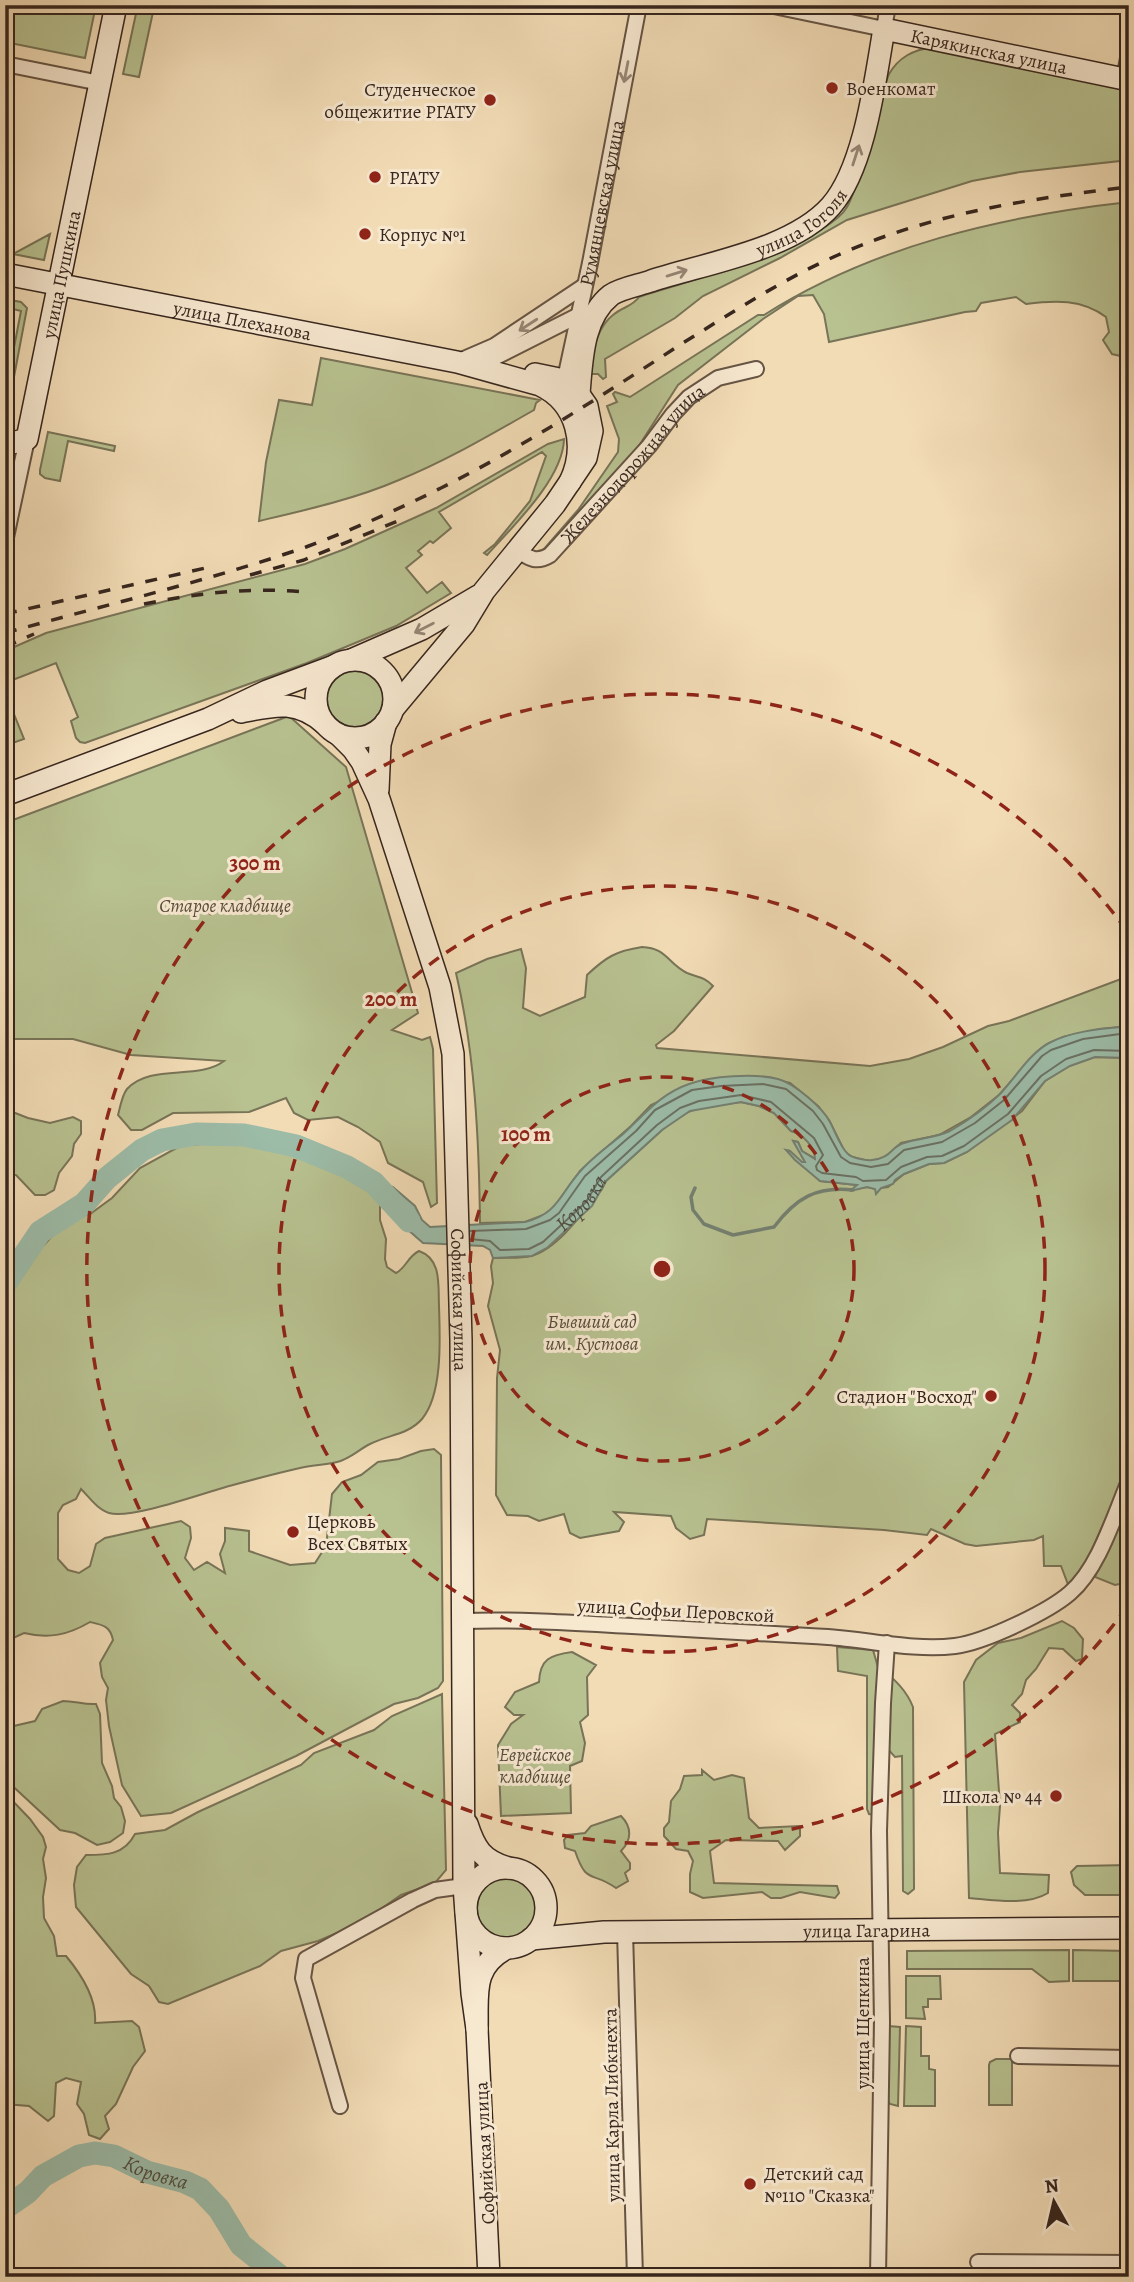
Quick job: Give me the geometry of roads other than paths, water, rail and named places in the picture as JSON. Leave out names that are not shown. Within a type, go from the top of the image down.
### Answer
[{"type":"main road","name":"улица Пушкина","points":[[27,439],[116,5]]},
{"type":"main road","name":"Карякинская улица","points":[[884,29],[1126,79]]},
{"type":"main road","name":"улица Гоголя","points":[[612,295],[771,243],[806,227],[829,208],[844,187],[859,148],[884,29]]},
{"type":"main road","name":"улица Плеханова","points":[[5,274],[467,364],[568,391]]},
{"type":"main road","name":"Румянцевская улица","points":[[568,391],[594,318],[612,295]]},
{"type":"main road","name":"Железнодорожная улица","points":[[390,716],[464,624],[483,593],[586,458],[592,439],[590,415],[568,391]]},
{"type":"main road","points":[[5,445],[27,439]]},
{"type":"main road","name":"Железнодорожная улица","points":[[5,795],[208,719],[267,691],[341,664],[422,629],[483,593]]},
{"type":"main road","points":[[368,663],[385,675],[393,688],[390,716],[377,732],[365,737],[352,738],[334,731],[318,711],[316,694],[322,678],[341,664],[368,663]]},
{"type":"main road","name":"Железнодорожная улица","points":[[208,719],[268,707],[294,706],[312,713],[334,731]]},
{"type":"main road","name":"Софийская улица","points":[[379,799],[380,744],[390,716]]},
{"type":"main road","name":"Софийская улица","points":[[334,731],[362,762],[379,799],[437,976],[448,1022],[454,1072],[459,1267],[464,1886],[477,2029],[489,2277]]},
{"type":"main road","name":"Софийская улица","points":[[463,1810],[472,1839],[480,1852],[492,1863],[508,1868]]},
{"type":"main road","points":[[506,1948],[492,1946],[480,1938],[471,1927],[466,1913],[468,1896],[476,1881],[491,1871],[508,1868]]},
{"type":"main road","name":"улица Гагарина","points":[[508,1868],[531,1876],[541,1889],[546,1905],[568,1924],[615,1932]]},
{"type":"main road","points":[[531,1939],[541,1927],[546,1905]]},
{"type":"main road","name":"улица Гагарина","points":[[506,1948],[519,1946],[531,1939],[615,1932],[1129,1928]]},
{"type":"main road","name":"Софийская улица","points":[[477,2029],[481,1972],[493,1956],[506,1948]]},
{"type":"street","name":"Румянцевская улица","points":[[568,391],[577,317],[639,5]]},
{"type":"street","name":"Карякинская улица","points":[[769,5],[884,29]]},
{"type":"street","name":"улица Гоголя","points":[[884,29],[888,5]]},
{"type":"street","points":[[1126,79],[1129,54]]},
{"type":"street","points":[[5,64],[100,83]]},
{"type":"street","points":[[467,364],[584,286]]},
{"type":"street","name":"улица Гоголя","points":[[467,364],[577,317],[612,295]]},
{"type":"street","name":"Железнодорожная улица","points":[[518,550],[533,560],[544,559],[550,555],[649,446],[689,397],[718,378],[756,369]]},
{"type":"street","name":"улица Пушкина","points":[[5,542],[27,439]]},
{"type":"street","name":"улица Софьи Перовской","points":[[463,1621],[534,1621],[832,1637],[940,1647],[967,1644],[1055,1604],[1069,1594],[1086,1576],[1129,1481]]},
{"type":"street","name":"улица Щепкина","points":[[878,2277],[882,2022],[879,1831],[887,1643]]},
{"type":"street","points":[[340,2106],[303,1978],[306,1959],[435,1889],[464,1886]]},
{"type":"street","name":"улица Карла Либкнехта","points":[[615,1932],[635,2277]]},
{"type":"street","points":[[1018,2056],[1129,2058]]},
{"type":"street","points":[[978,2262],[1129,2263]]},
{"type":"water","points":[[1121,1027],[1129,1029],[1129,1058],[1095,1057],[1070,1066],[1045,1081],[1012,1120],[967,1152],[944,1163],[929,1164],[904,1174],[876,1194],[875,1189],[867,1187],[850,1191],[857,1185],[820,1181],[786,1150],[805,1162],[793,1141],[798,1142],[802,1151],[815,1159],[808,1142],[791,1131],[774,1113],[741,1102],[690,1111],[662,1130],[606,1181],[592,1206],[547,1248],[532,1256],[493,1258],[490,1250],[483,1246],[423,1243],[383,1208],[393,1187],[415,1206],[422,1220],[430,1227],[525,1222],[536,1219],[551,1209],[588,1163],[661,1099],[689,1084],[721,1077],[757,1076],[785,1081],[821,1110],[848,1154],[863,1160],[879,1159],[899,1145],[950,1131],[970,1118],[1001,1093],[1029,1059],[1049,1043],[1093,1030]]},
{"type":"waterway","name":"Коровка","points":[[5,1284],[40,1232],[84,1204],[107,1178],[142,1150],[162,1140],[196,1134],[244,1135],[296,1146],[347,1167],[374,1183],[409,1221]]},
{"type":"waterway","points":[[695,1188],[691,1197],[693,1210],[704,1224],[733,1235],[774,1227],[790,1208],[818,1192],[853,1190]]},
{"type":"waterway","name":"Коровка","points":[[5,2208],[28,2192],[43,2176],[79,2156],[95,2153],[114,2156],[147,2172],[200,2189],[219,2209],[241,2245],[281,2277]]},
{"type":"railway","points":[[5,633],[269,559],[391,512],[472,472],[534,437],[778,285],[838,255],[909,228],[945,218],[1017,203],[1129,187]]},
{"type":"railway","points":[[250,575],[304,560],[405,518]]},
{"type":"railway","points":[[5,614],[214,566]]},
{"type":"railway","points":[[144,604],[224,592],[305,592]]},
{"type":"railway","points":[[5,647],[34,634]]},
{"type":"place","name":"Военкомат","points":[[832,88]]},
{"type":"place","name":"Студенческое общежитие РГАТУ","points":[[490,100]]},
{"type":"place","name":"РГАТУ","points":[[375,177]]},
{"type":"place","name":"Корпус №1","points":[[365,234]]},
{"type":"place","name":"Стадион \"Восход\"","points":[[991,1396]]},
{"type":"place","name":"Церковь Всех Святых","points":[[293,1532]]},
{"type":"place","name":"Школа № 44","points":[[1056,1796]]},
{"type":"place","name":"Детский сад №110 \"Сказка\"","points":[[750,2184]]},
{"type":"park label","name":"Старое кладбище","points":[[225,905]]},
{"type":"park label","name":"Бывший сад им. Кустова","points":[[592,1332]]},
{"type":"park label","name":"Еврейское кладбище","points":[[535,1765]]}]
